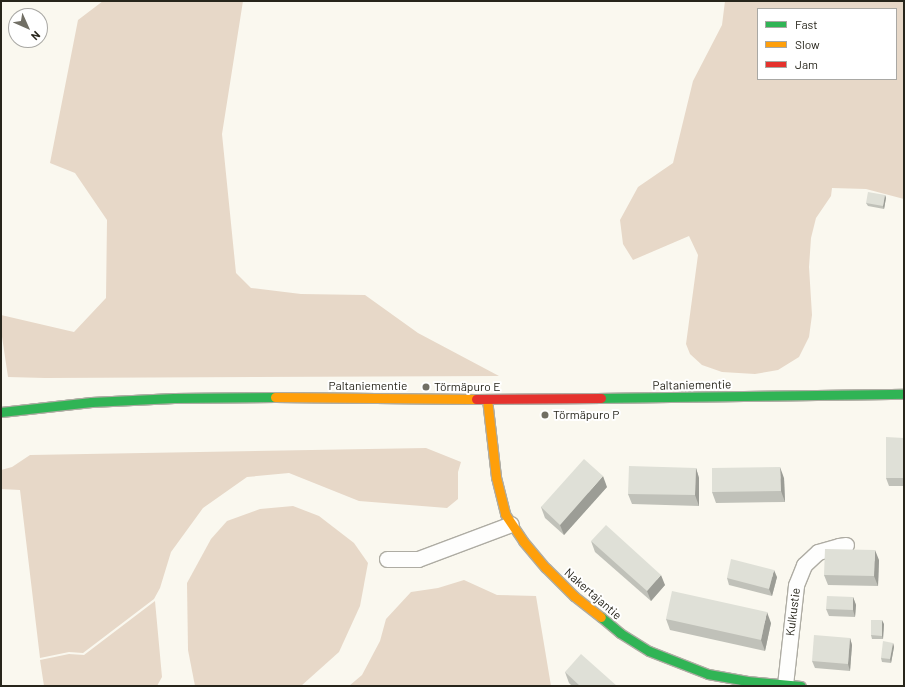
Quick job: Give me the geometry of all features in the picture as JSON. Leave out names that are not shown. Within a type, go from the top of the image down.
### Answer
[{"type":"street","name":"Paltaniementie","points":[[1,412],[90,402],[174,398],[345,397],[487,399],[904,394]]},
{"type":"street","name":"Nakertajantie","points":[[487,399],[496,478],[505,514],[511,524],[546,568],[574,596],[595,615],[626,637],[680,664],[708,674],[747,681],[801,686]]},
{"type":"street","points":[[388,559],[418,560],[511,524]]},
{"type":"street","name":"Kulkustie","points":[[785,685],[796,585],[804,565],[818,552],[846,545]]},
{"type":"shaded area","points":[[103,1],[243,1],[222,134],[236,273],[251,288],[301,294],[365,295],[418,333],[499,376],[8,377],[1,330],[1,315],[74,332],[106,298],[107,220],[75,173],[50,163],[78,20]]},
{"type":"shaded area","points":[[725,1],[904,1],[904,199],[866,189],[832,188],[831,196],[816,218],[811,238],[809,267],[812,315],[809,337],[799,357],[778,370],[755,374],[722,372],[702,365],[690,354],[686,344],[698,255],[689,236],[633,260],[623,244],[620,220],[638,187],[673,163],[693,81],[722,25]]},
{"type":"shaded area","points":[[426,448],[461,462],[458,472],[458,499],[447,508],[359,501],[289,473],[247,477],[203,508],[171,552],[160,588],[154,599],[83,653],[69,652],[40,658],[20,490],[1,489],[1,470],[12,467],[30,455]]},
{"type":"shaded area","points":[[293,506],[319,516],[354,543],[368,563],[360,606],[339,652],[301,686],[195,686],[188,650],[187,583],[211,539],[227,521],[260,509]]},
{"type":"shaded area","points":[[464,580],[497,595],[536,596],[551,686],[349,686],[362,675],[380,641],[386,619],[411,592],[438,588]]},
{"type":"shaded area","points":[[155,601],[162,677],[157,686],[44,686],[40,660],[69,654],[84,655]]},
{"type":"building","points":[[868,192],[885,195],[883,206],[866,203]]},
{"type":"building","points":[[886,437],[904,438],[904,478],[886,478]]},
{"type":"building","points":[[584,459],[603,476],[560,525],[541,507]]},
{"type":"building","points":[[629,466],[696,468],[695,495],[628,494]]},
{"type":"building","points":[[780,467],[781,491],[712,492],[712,468]]},
{"type":"building","points":[[606,525],[661,575],[647,591],[591,541]]},
{"type":"building","points":[[825,549],[875,550],[874,576],[824,575]]},
{"type":"building","points":[[731,559],[774,570],[769,589],[727,578]]},
{"type":"building","points":[[672,591],[767,612],[761,640],[666,619]]},
{"type":"building","points":[[827,596],[853,597],[853,610],[826,609]]},
{"type":"building","points":[[871,620],[882,620],[882,636],[871,635]]},
{"type":"building","points":[[814,635],[850,638],[848,664],[812,661]]},
{"type":"building","points":[[883,641],[893,643],[890,659],[881,658]]},
{"type":"building","points":[[581,654],[617,686],[580,686],[565,672]]},
{"type":"traffic: fast","points":[[601,398],[904,394]]},
{"type":"traffic: fast","points":[[1,412],[91,402],[174,398],[275,397]]},
{"type":"traffic: fast","points":[[601,617],[620,633],[649,651],[708,674],[747,681],[801,686]]},
{"type":"traffic: slow","points":[[275,397],[476,399]]},
{"type":"traffic: slow","points":[[487,399],[496,477],[505,514],[523,541],[546,568],[574,596],[601,617]]},
{"type":"traffic: jam","points":[[476,399],[601,398]]},
{"type":"place","name":"Törmäpuro E","points":[[426,387]]},
{"type":"place","name":"Törmäpuro P","points":[[545,415]]}]
